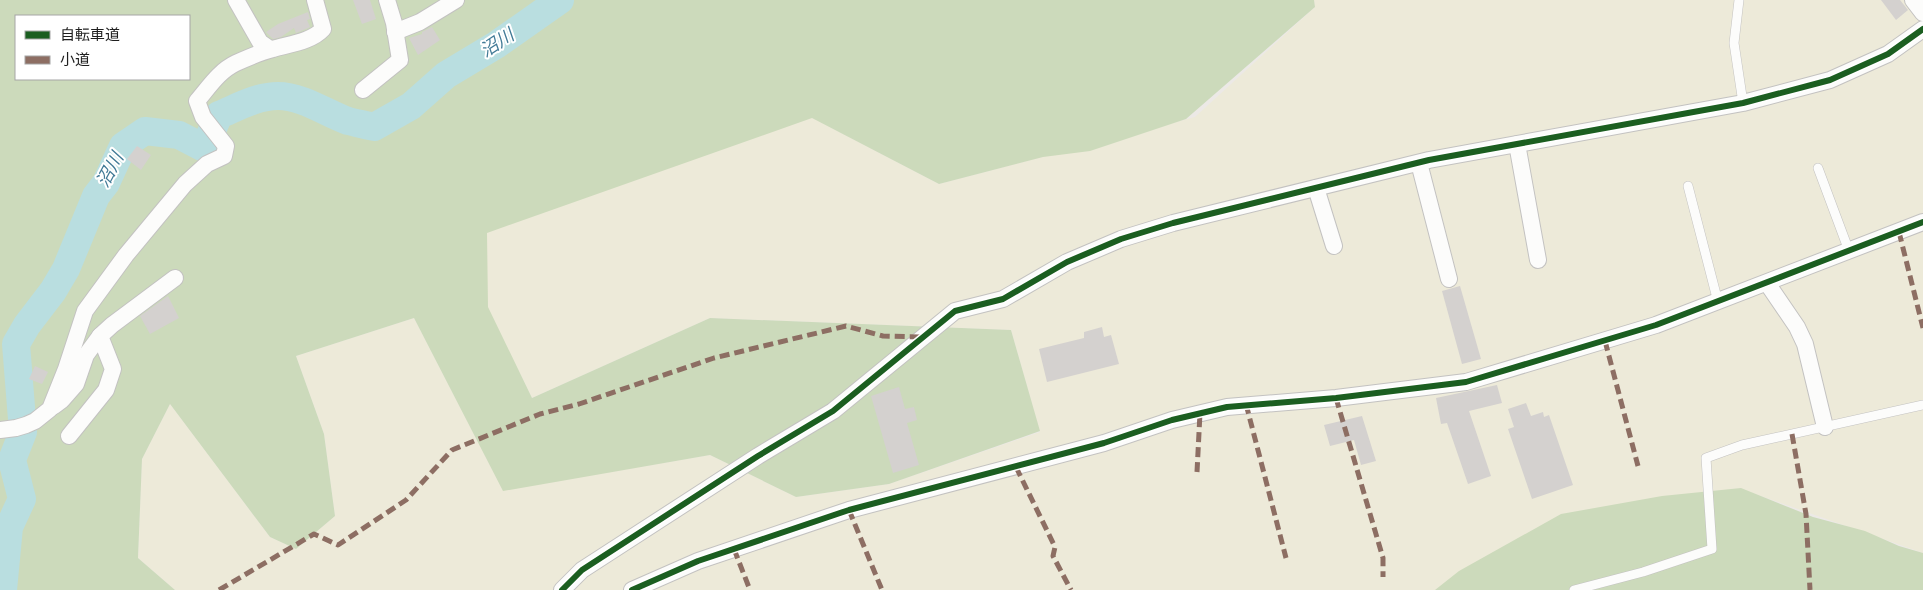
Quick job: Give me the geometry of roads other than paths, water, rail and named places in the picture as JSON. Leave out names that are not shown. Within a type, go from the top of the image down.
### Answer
[{"type":"street","points":[[236,0],[260,42],[270,50]]},
{"type":"street","points":[[50,409],[66,369],[85,311],[126,255],[185,184],[207,164],[224,156],[226,146],[203,117],[197,101],[217,76],[235,64],[270,50],[306,40],[318,34],[323,29],[315,0]]},
{"type":"street","points":[[363,90],[400,60],[387,0]]},
{"type":"street","points":[[395,32],[420,22],[456,0]]},
{"type":"street","points":[[1913,0],[1923,13]]},
{"type":"street","points":[[562,590],[582,570],[758,456],[833,411],[955,311],[1003,299],[1067,262],[1121,239],[1173,223],[1419,163],[1742,103],[1830,80],[1888,54],[1923,29]]},
{"type":"street","points":[[1517,144],[1538,260]]},
{"type":"street","points":[[1419,163],[1449,279]]},
{"type":"street","points":[[1316,188],[1334,246]]},
{"type":"street","points":[[632,590],[698,562],[849,510],[1075,451],[1172,420],[1227,407],[1336,398],[1466,382],[1656,325],[1923,222]]},
{"type":"street","points":[[8,429],[35,420],[62,400],[76,384],[86,355],[100,336],[176,278]]},
{"type":"street","points":[[1767,283],[1797,327],[1805,344],[1825,427]]},
{"type":"street","points":[[69,436],[106,390],[113,369],[100,336]]},
{"type":"lane","points":[[1739,0],[1734,43],[1742,103]]},
{"type":"lane","points":[[1818,168],[1849,251]]},
{"type":"lane","points":[[1688,186],[1718,302]]},
{"type":"lane","points":[[1574,590],[1644,572],[1712,549],[1706,458],[1742,445],[1923,405]]},
{"type":"waterway","name":"沼川","points":[[3,590],[9,527],[22,499],[12,460],[23,432],[16,344],[66,269],[96,196],[106,183],[123,146],[145,131],[179,135],[204,148],[219,115],[248,102],[270,96],[296,99],[348,121],[374,127],[411,106],[446,75],[496,45],[560,0]]}]
